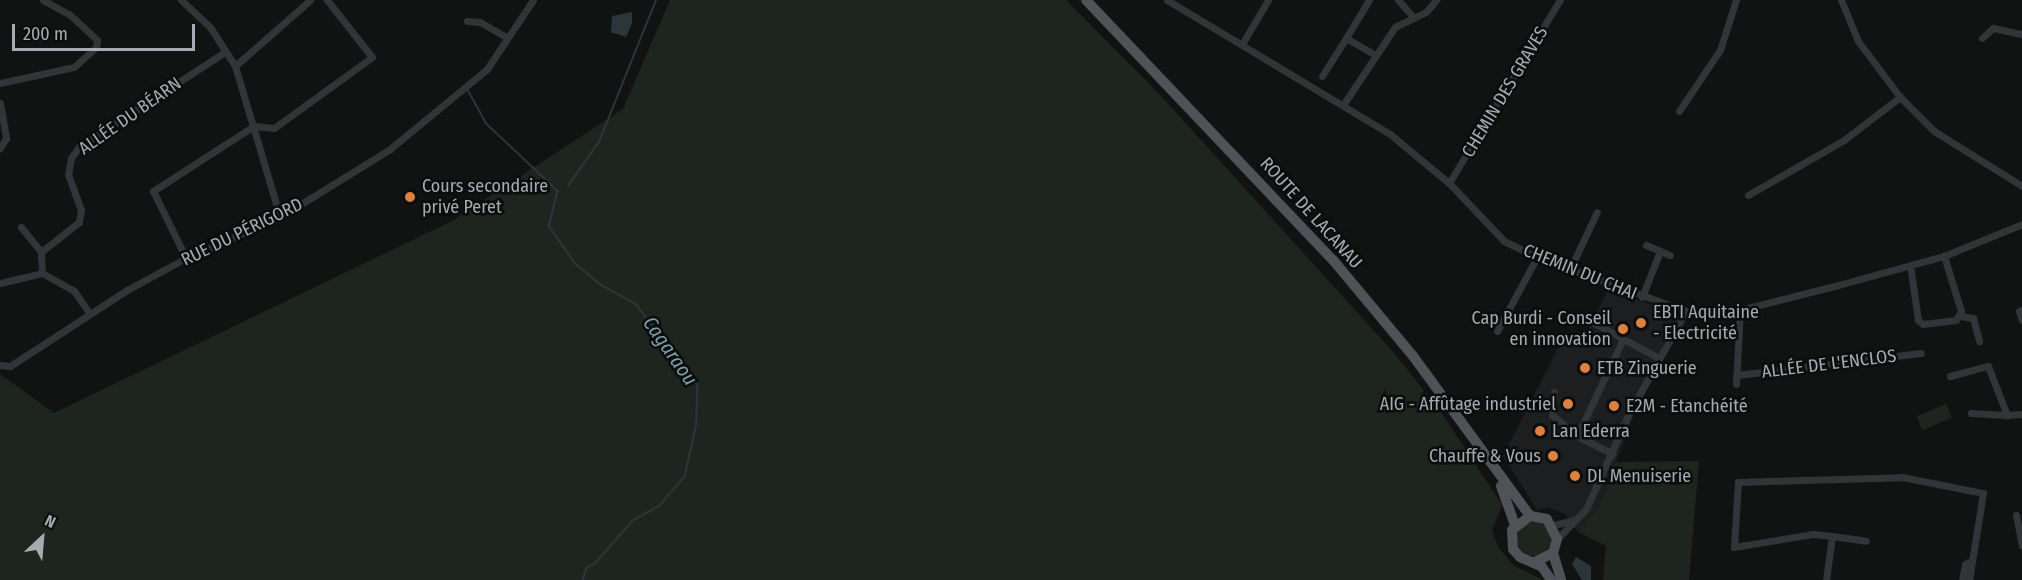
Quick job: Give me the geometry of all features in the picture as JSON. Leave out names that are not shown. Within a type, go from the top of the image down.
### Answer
[{"type":"main road","name":"ROUTE DE LACANAU","points":[[1086,0],[1333,260],[1413,356],[1530,516]]},
{"type":"main road","points":[[1493,466],[1515,525],[1511,539],[1513,549],[1520,557],[1536,562],[1551,580]]},
{"type":"main road","points":[[1515,525],[1530,516],[1541,516],[1553,525],[1557,539],[1553,553],[1561,580]]},
{"type":"main road","points":[[1536,562],[1553,553]]},
{"type":"street","points":[[0,83],[74,67],[96,47],[97,40],[70,15],[43,0]]},
{"type":"street","points":[[181,0],[210,27],[235,66],[280,217]]},
{"type":"street","points":[[235,66],[310,0]]},
{"type":"street","points":[[186,258],[153,191],[254,126],[274,128],[372,57],[327,0]]},
{"type":"street","points":[[519,0],[525,6],[533,0]]},
{"type":"street","name":"CHEMIN DU CHAI","points":[[1167,0],[1390,134],[1449,183],[1504,240],[1537,257],[1642,297],[1686,311],[1740,310],[1944,256],[2022,224]]},
{"type":"street","points":[[1322,76],[1370,0]]},
{"type":"street","points":[[1398,0],[1414,18]]},
{"type":"street","points":[[1343,105],[1395,27],[1414,18],[1436,0]]},
{"type":"street","name":"CHEMIN DES GRAVES","points":[[1449,183],[1509,90],[1560,0]]},
{"type":"street","points":[[1679,111],[1720,50],[1736,0]]},
{"type":"street","points":[[1841,0],[1858,41],[1900,97],[1934,131],[2022,186]]},
{"type":"street","points":[[1242,44],[1265,1]]},
{"type":"street","name":"RUE DU PÉRIGORD","points":[[0,365],[10,366],[90,314],[186,258],[280,217],[390,149],[492,63],[525,6]]},
{"type":"street","points":[[467,21],[480,22],[506,37]]},
{"type":"street","points":[[1982,38],[1993,28],[2022,34]]},
{"type":"street","points":[[1346,38],[1375,55]]},
{"type":"street","name":"ALLÉE DU BÉARN","points":[[41,252],[79,222],[81,210],[68,175],[71,159],[79,147],[225,52]]},
{"type":"street","points":[[1748,195],[1844,140],[1900,97]]},
{"type":"street","points":[[0,103],[6,138],[0,148]]},
{"type":"street","points":[[1570,269],[1597,212]]},
{"type":"street","points":[[21,227],[41,252],[42,273]]},
{"type":"street","points":[[1647,245],[1670,255]]},
{"type":"street","points":[[1642,297],[1660,251]]},
{"type":"street","points":[[1944,256],[1960,316]]},
{"type":"street","points":[[1497,331],[1537,257]]},
{"type":"street","points":[[1910,265],[1920,322],[1956,320],[1960,316]]},
{"type":"street","points":[[0,283],[42,273],[74,291],[90,314]]},
{"type":"street","points":[[1736,384],[1740,310]]},
{"type":"street","points":[[2022,310],[2019,311],[2022,320]]},
{"type":"street","points":[[1557,539],[1586,509],[1659,358],[1686,311]]},
{"type":"street","points":[[1960,316],[1972,318],[1979,340]]},
{"type":"street","points":[[1594,323],[1659,358]]},
{"type":"street","points":[[1576,436],[1623,339]]},
{"type":"street","name":"ALLÉE DE L'ENCLOS","points":[[1737,375],[1921,353]]},
{"type":"street","points":[[1950,376],[1988,366],[2007,415]]},
{"type":"street","points":[[1554,392],[1552,415],[1576,436],[1613,454]]},
{"type":"street","points":[[1971,413],[2022,414]]},
{"type":"street","points":[[1866,541],[1812,534],[1734,547],[1738,482],[1902,477],[1983,493],[1970,562],[1969,580]]},
{"type":"street","points":[[2016,515],[2022,545]]},
{"type":"street","points":[[1553,525],[1575,520]]},
{"type":"street","points":[[1826,580],[1832,536]]},
{"type":"street","points":[[1962,580],[1965,564],[1970,562]]},
{"type":"shaded area","points":[[670,0],[1066,0],[1162,97],[1395,354],[1443,415],[1502,505],[1492,530],[1498,547],[1514,566],[1544,580],[0,580],[0,374],[54,413],[452,221],[623,109]]},
{"type":"shaded area","points":[[632,12],[632,23],[626,37],[611,32],[612,16]]},
{"type":"shaded area","points":[[1608,290],[1685,316],[1633,417],[1599,507],[1578,532],[1565,514],[1547,507],[1537,510],[1503,456],[1565,334],[1582,342]]},
{"type":"shaded area","points":[[1946,404],[1952,418],[1922,430],[1917,417]]},
{"type":"shaded area","points":[[1699,461],[1689,580],[1603,580],[1606,546],[1578,532],[1599,507],[1616,462]]},
{"type":"shaded area","points":[[1534,522],[1546,527],[1551,539],[1546,551],[1534,556],[1522,551],[1517,539],[1522,527]]},
{"type":"shaded area","points":[[1576,557],[1591,566],[1591,580],[1582,580],[1572,564]]},
{"type":"waterway","name":"Cagaraou","points":[[568,186],[599,142],[656,0]]},
{"type":"waterway","name":"Cagaraou","points":[[468,90],[487,124],[558,191],[549,226],[575,263],[601,285],[635,303],[698,385],[697,423],[685,477],[660,506],[633,521],[596,563],[587,568],[583,580]]},
{"type":"place","name":"Cours secondaire privé Peret","points":[[410,197]]},
{"type":"place","name":"EBTI Aquitaine - Electricité","points":[[1641,323]]},
{"type":"place","name":"Cap Burdi - Conseil en innovation","points":[[1623,329]]},
{"type":"place","name":"ETB Zinguerie","points":[[1585,368]]},
{"type":"place","name":"AIG - Affûtage industriel","points":[[1568,404]]},
{"type":"place","name":"E2M - Etanchéité","points":[[1614,406]]},
{"type":"place","name":"Lan Ederra","points":[[1540,431]]},
{"type":"place","name":"Chauffe & Vous","points":[[1553,456]]},
{"type":"place","name":"DL Menuiserie","points":[[1575,476]]}]
